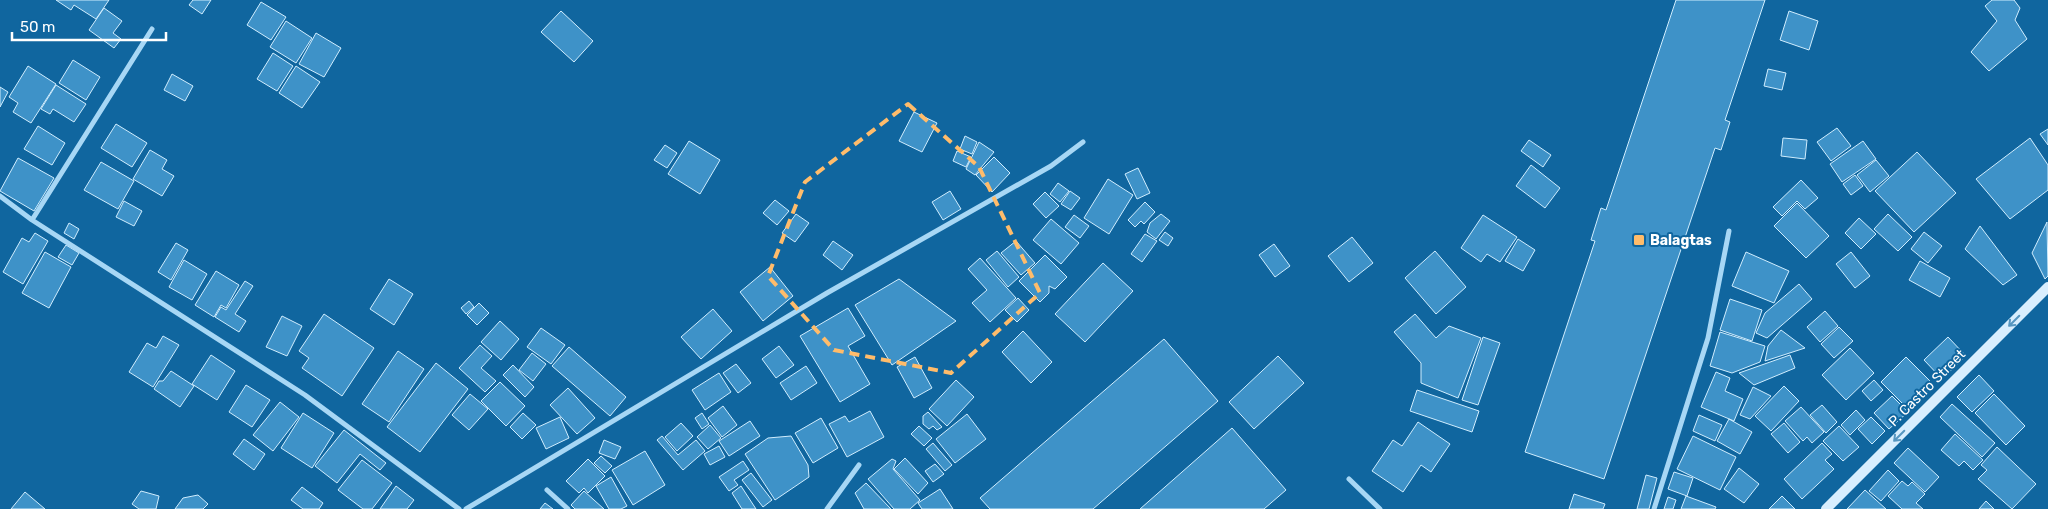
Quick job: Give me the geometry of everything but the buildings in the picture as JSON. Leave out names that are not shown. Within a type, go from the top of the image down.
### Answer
[{"type":"main road","name":"P. Castro Street","points":[[1826,509],[2048,286]]},
{"type":"street","points":[[32,220],[152,29]]},
{"type":"street","points":[[466,509],[827,293],[1051,166],[1083,142]]},
{"type":"street","points":[[0,196],[32,220],[305,395],[459,509]]},
{"type":"street","points":[[1654,509],[1708,338],[1729,230]]},
{"type":"street","points":[[827,509],[859,465]]},
{"type":"street","points":[[1349,479],[1380,509]]},
{"type":"street","points":[[547,490],[568,509]]},
{"type":"highlighted area","points":[[908,104],[979,167],[1040,293],[951,373],[834,350],[768,276],[805,182]]},
{"type":"place","name":"Balagtas","points":[[1639,240]]}]
